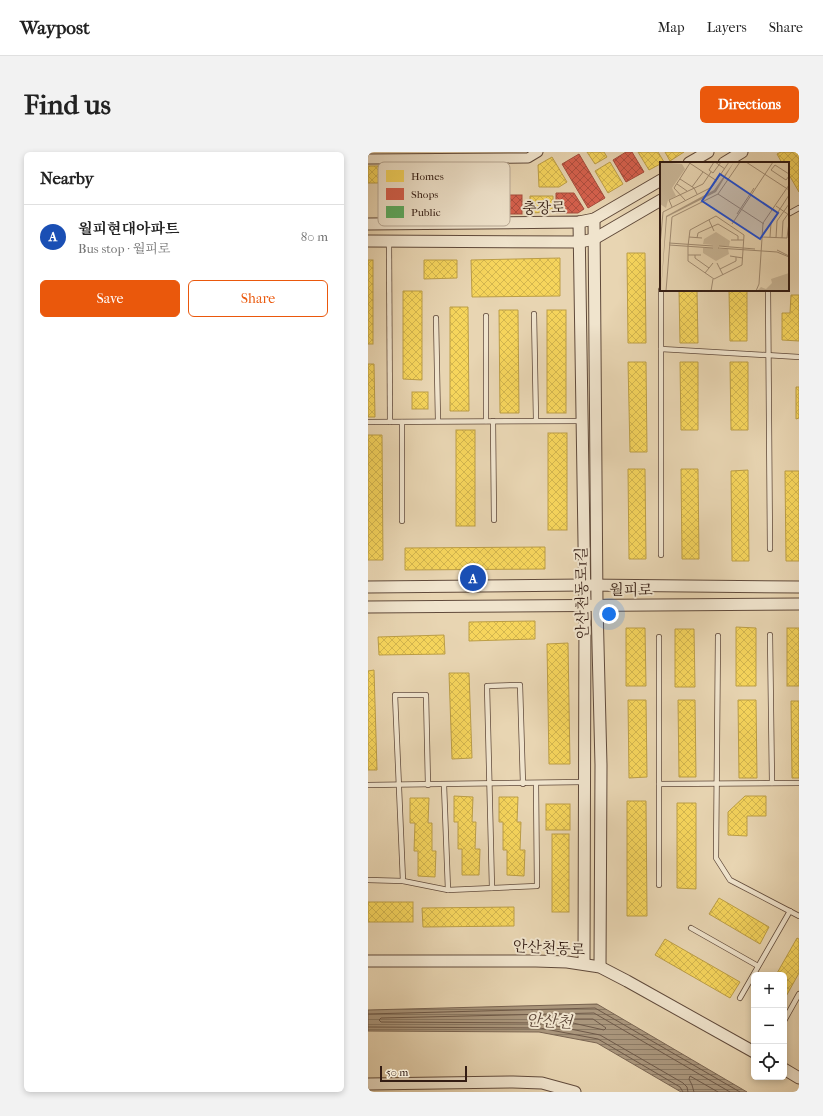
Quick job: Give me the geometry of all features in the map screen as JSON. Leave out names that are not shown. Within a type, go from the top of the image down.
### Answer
[{"type":"street","points":[[368,159],[528,158],[538,152]]},
{"type":"street","points":[[691,162],[708,152]]},
{"type":"street","points":[[726,162],[742,152]]},
{"type":"street","name":"충장로","points":[[510,223],[579,222],[594,219],[660,181]]},
{"type":"street","points":[[368,241],[580,242],[594,239],[660,201]]},
{"type":"street","name":"안산천동로1길","points":[[594,219],[597,606],[601,765],[600,968]]},
{"type":"street","name":"안산천동로1길","points":[[579,222],[584,585],[584,964]]},
{"type":"street","name":"충장로","points":[[368,224],[378,224]]},
{"type":"street","name":"월피로","points":[[368,587],[584,585],[799,587]]},
{"type":"street","name":"월피로","points":[[368,606],[799,604]]},
{"type":"street","name":"안산천동로","points":[[368,961],[510,961],[584,964],[600,968],[627,981],[751,1050]]},
{"type":"street","points":[[787,1071],[799,1078]]},
{"type":"street","points":[[368,1084],[469,1087],[542,1083],[575,1092]]},
{"type":"lane","points":[[789,213],[799,208]]},
{"type":"lane","points":[[389,241],[390,422]]},
{"type":"lane","points":[[661,555],[662,291]]},
{"type":"lane","points":[[768,291],[770,549]]},
{"type":"lane","points":[[534,314],[536,420]]},
{"type":"lane","points":[[486,316],[486,421]]},
{"type":"lane","points":[[436,318],[438,421]]},
{"type":"lane","points":[[661,349],[799,356]]},
{"type":"lane","points":[[368,422],[536,420],[582,422]]},
{"type":"lane","points":[[493,421],[494,520]]},
{"type":"lane","points":[[402,422],[402,521]]},
{"type":"lane","points":[[770,635],[772,783]]},
{"type":"lane","points":[[718,636],[716,858],[730,880],[799,916]]},
{"type":"lane","points":[[659,886],[660,637]]},
{"type":"lane","points":[[492,888],[487,686],[520,685],[523,784]]},
{"type":"lane","points":[[402,880],[395,696],[426,695],[428,785]]},
{"type":"lane","points":[[368,785],[536,784],[584,782]]},
{"type":"lane","points":[[659,784],[799,783]]},
{"type":"lane","points":[[368,880],[402,880],[448,890],[537,886],[536,784]]},
{"type":"lane","points":[[444,785],[448,890]]},
{"type":"lane","points":[[740,998],[790,911]]},
{"type":"lane","points":[[691,928],[758,966]]},
{"type":"lane","points":[[787,1015],[799,994]]},
{"type":"water","name":"안산천","points":[[597,1004],[747,1092],[681,1092],[597,1043],[539,1032],[368,1031],[368,1010]]},
{"type":"building: Homes","points":[[587,152],[604,152],[607,157],[595,164]]},
{"type":"building: Homes","points":[[638,152],[658,152],[664,162],[660,162],[660,164],[649,170]]},
{"type":"building: Homes","points":[[665,152],[684,152],[670,161]]},
{"type":"building: Homes","points":[[781,152],[797,152],[799,155],[799,192],[789,175],[789,162],[781,162],[777,154]]},
{"type":"building: Homes","points":[[552,157],[567,182],[559,187],[539,187],[538,165]]},
{"type":"building: Homes","points":[[610,162],[623,184],[608,193],[595,171]]},
{"type":"building: Homes","points":[[368,166],[378,166],[378,183],[368,183]]},
{"type":"building: Homes","points":[[530,196],[553,196],[553,212],[530,213]]},
{"type":"building: Homes","points":[[627,253],[645,253],[646,343],[628,343]]},
{"type":"building: Homes","points":[[560,258],[560,296],[472,297],[471,260]]},
{"type":"building: Homes","points":[[368,260],[373,260],[373,344],[368,344]]},
{"type":"building: Homes","points":[[424,260],[457,260],[457,278],[424,279]]},
{"type":"building: Homes","points":[[403,291],[422,291],[422,380],[403,379]]},
{"type":"building: Homes","points":[[679,291],[697,291],[698,343],[680,343]]},
{"type":"building: Homes","points":[[729,291],[747,291],[747,341],[730,341]]},
{"type":"building: Homes","points":[[791,295],[799,295],[799,341],[782,340],[782,313],[790,313]]},
{"type":"building: Homes","points":[[450,307],[468,307],[469,411],[450,411]]},
{"type":"building: Homes","points":[[499,310],[518,310],[519,413],[500,413]]},
{"type":"building: Homes","points":[[547,310],[566,310],[566,413],[547,413]]},
{"type":"building: Homes","points":[[628,362],[646,362],[647,452],[630,452]]},
{"type":"building: Homes","points":[[680,362],[698,362],[698,430],[681,430]]},
{"type":"building: Homes","points":[[730,362],[748,362],[748,430],[731,430]]},
{"type":"building: Homes","points":[[368,364],[374,364],[375,417],[368,417]]},
{"type":"building: Homes","points":[[796,387],[799,387],[799,418],[796,419]]},
{"type":"building: Homes","points":[[412,392],[428,392],[428,409],[412,409]]},
{"type":"building: Homes","points":[[456,430],[475,430],[475,526],[456,526]]},
{"type":"building: Homes","points":[[548,433],[567,433],[567,530],[548,530]]},
{"type":"building: Homes","points":[[368,435],[382,435],[383,560],[368,560]]},
{"type":"building: Homes","points":[[628,469],[645,469],[646,559],[629,559]]},
{"type":"building: Homes","points":[[681,469],[698,469],[699,559],[682,559]]},
{"type":"building: Homes","points":[[748,470],[749,561],[732,561],[731,471]]},
{"type":"building: Homes","points":[[785,471],[799,471],[799,561],[786,561]]},
{"type":"building: Homes","points":[[545,547],[545,569],[405,570],[405,548]]},
{"type":"building: Homes","points":[[535,621],[535,639],[469,641],[469,622]]},
{"type":"building: Homes","points":[[736,627],[756,628],[756,686],[736,686]]},
{"type":"building: Homes","points":[[626,628],[645,628],[646,686],[626,686]]},
{"type":"building: Homes","points":[[787,628],[799,628],[799,686],[787,686]]},
{"type":"building: Homes","points":[[675,629],[694,629],[695,687],[675,687]]},
{"type":"building: Homes","points":[[444,635],[445,654],[379,655],[378,637]]},
{"type":"building: Homes","points":[[568,643],[570,764],[549,764],[547,644]]},
{"type":"building: Homes","points":[[374,670],[377,770],[368,770],[368,671]]},
{"type":"building: Homes","points":[[449,673],[469,673],[472,758],[452,759]]},
{"type":"building: Homes","points":[[628,700],[646,700],[647,777],[629,778]]},
{"type":"building: Homes","points":[[678,700],[695,700],[696,777],[679,777]]},
{"type":"building: Homes","points":[[738,700],[756,700],[757,778],[739,778]]},
{"type":"building: Homes","points":[[791,701],[799,701],[799,778],[792,778]]},
{"type":"building: Homes","points":[[454,796],[473,797],[472,822],[476,822],[475,849],[480,849],[479,875],[462,875],[462,849],[458,849],[458,822],[454,822]]},
{"type":"building: Homes","points":[[745,796],[766,796],[766,816],[747,816],[747,836],[728,835],[728,812]]},
{"type":"building: Homes","points":[[499,797],[518,797],[517,822],[521,822],[520,850],[525,850],[524,876],[507,875],[507,850],[503,850],[503,822],[499,822]]},
{"type":"building: Homes","points":[[410,798],[429,798],[428,823],[432,823],[432,851],[436,851],[435,877],[418,876],[418,851],[414,851],[415,823],[410,823]]},
{"type":"building: Homes","points":[[627,801],[646,801],[647,916],[627,916]]},
{"type":"building: Homes","points":[[677,803],[696,803],[696,889],[677,888]]},
{"type":"building: Homes","points":[[546,804],[570,804],[570,830],[546,830]]},
{"type":"building: Homes","points":[[552,834],[569,834],[569,912],[552,912]]},
{"type":"building: Homes","points":[[719,898],[769,927],[760,944],[709,914]]},
{"type":"building: Homes","points":[[368,902],[413,902],[413,922],[368,922]]},
{"type":"building: Homes","points":[[514,907],[514,926],[423,927],[422,908]]},
{"type":"building: Homes","points":[[797,938],[799,939],[799,973],[787,995],[787,972],[778,972]]},
{"type":"building: Homes","points":[[665,939],[740,982],[730,998],[655,955]]},
{"type":"building: Shops","points":[[626,152],[632,152],[644,172],[626,182],[613,160]]},
{"type":"building: Shops","points":[[579,154],[605,198],[588,208],[562,164]]},
{"type":"building: Shops","points":[[556,193],[574,193],[584,209],[578,213],[556,213]]},
{"type":"building: Shops","points":[[510,195],[522,195],[522,214],[510,214]]},
{"type":"place","name":"월피현대아파트","points":[[473,578]]}]
